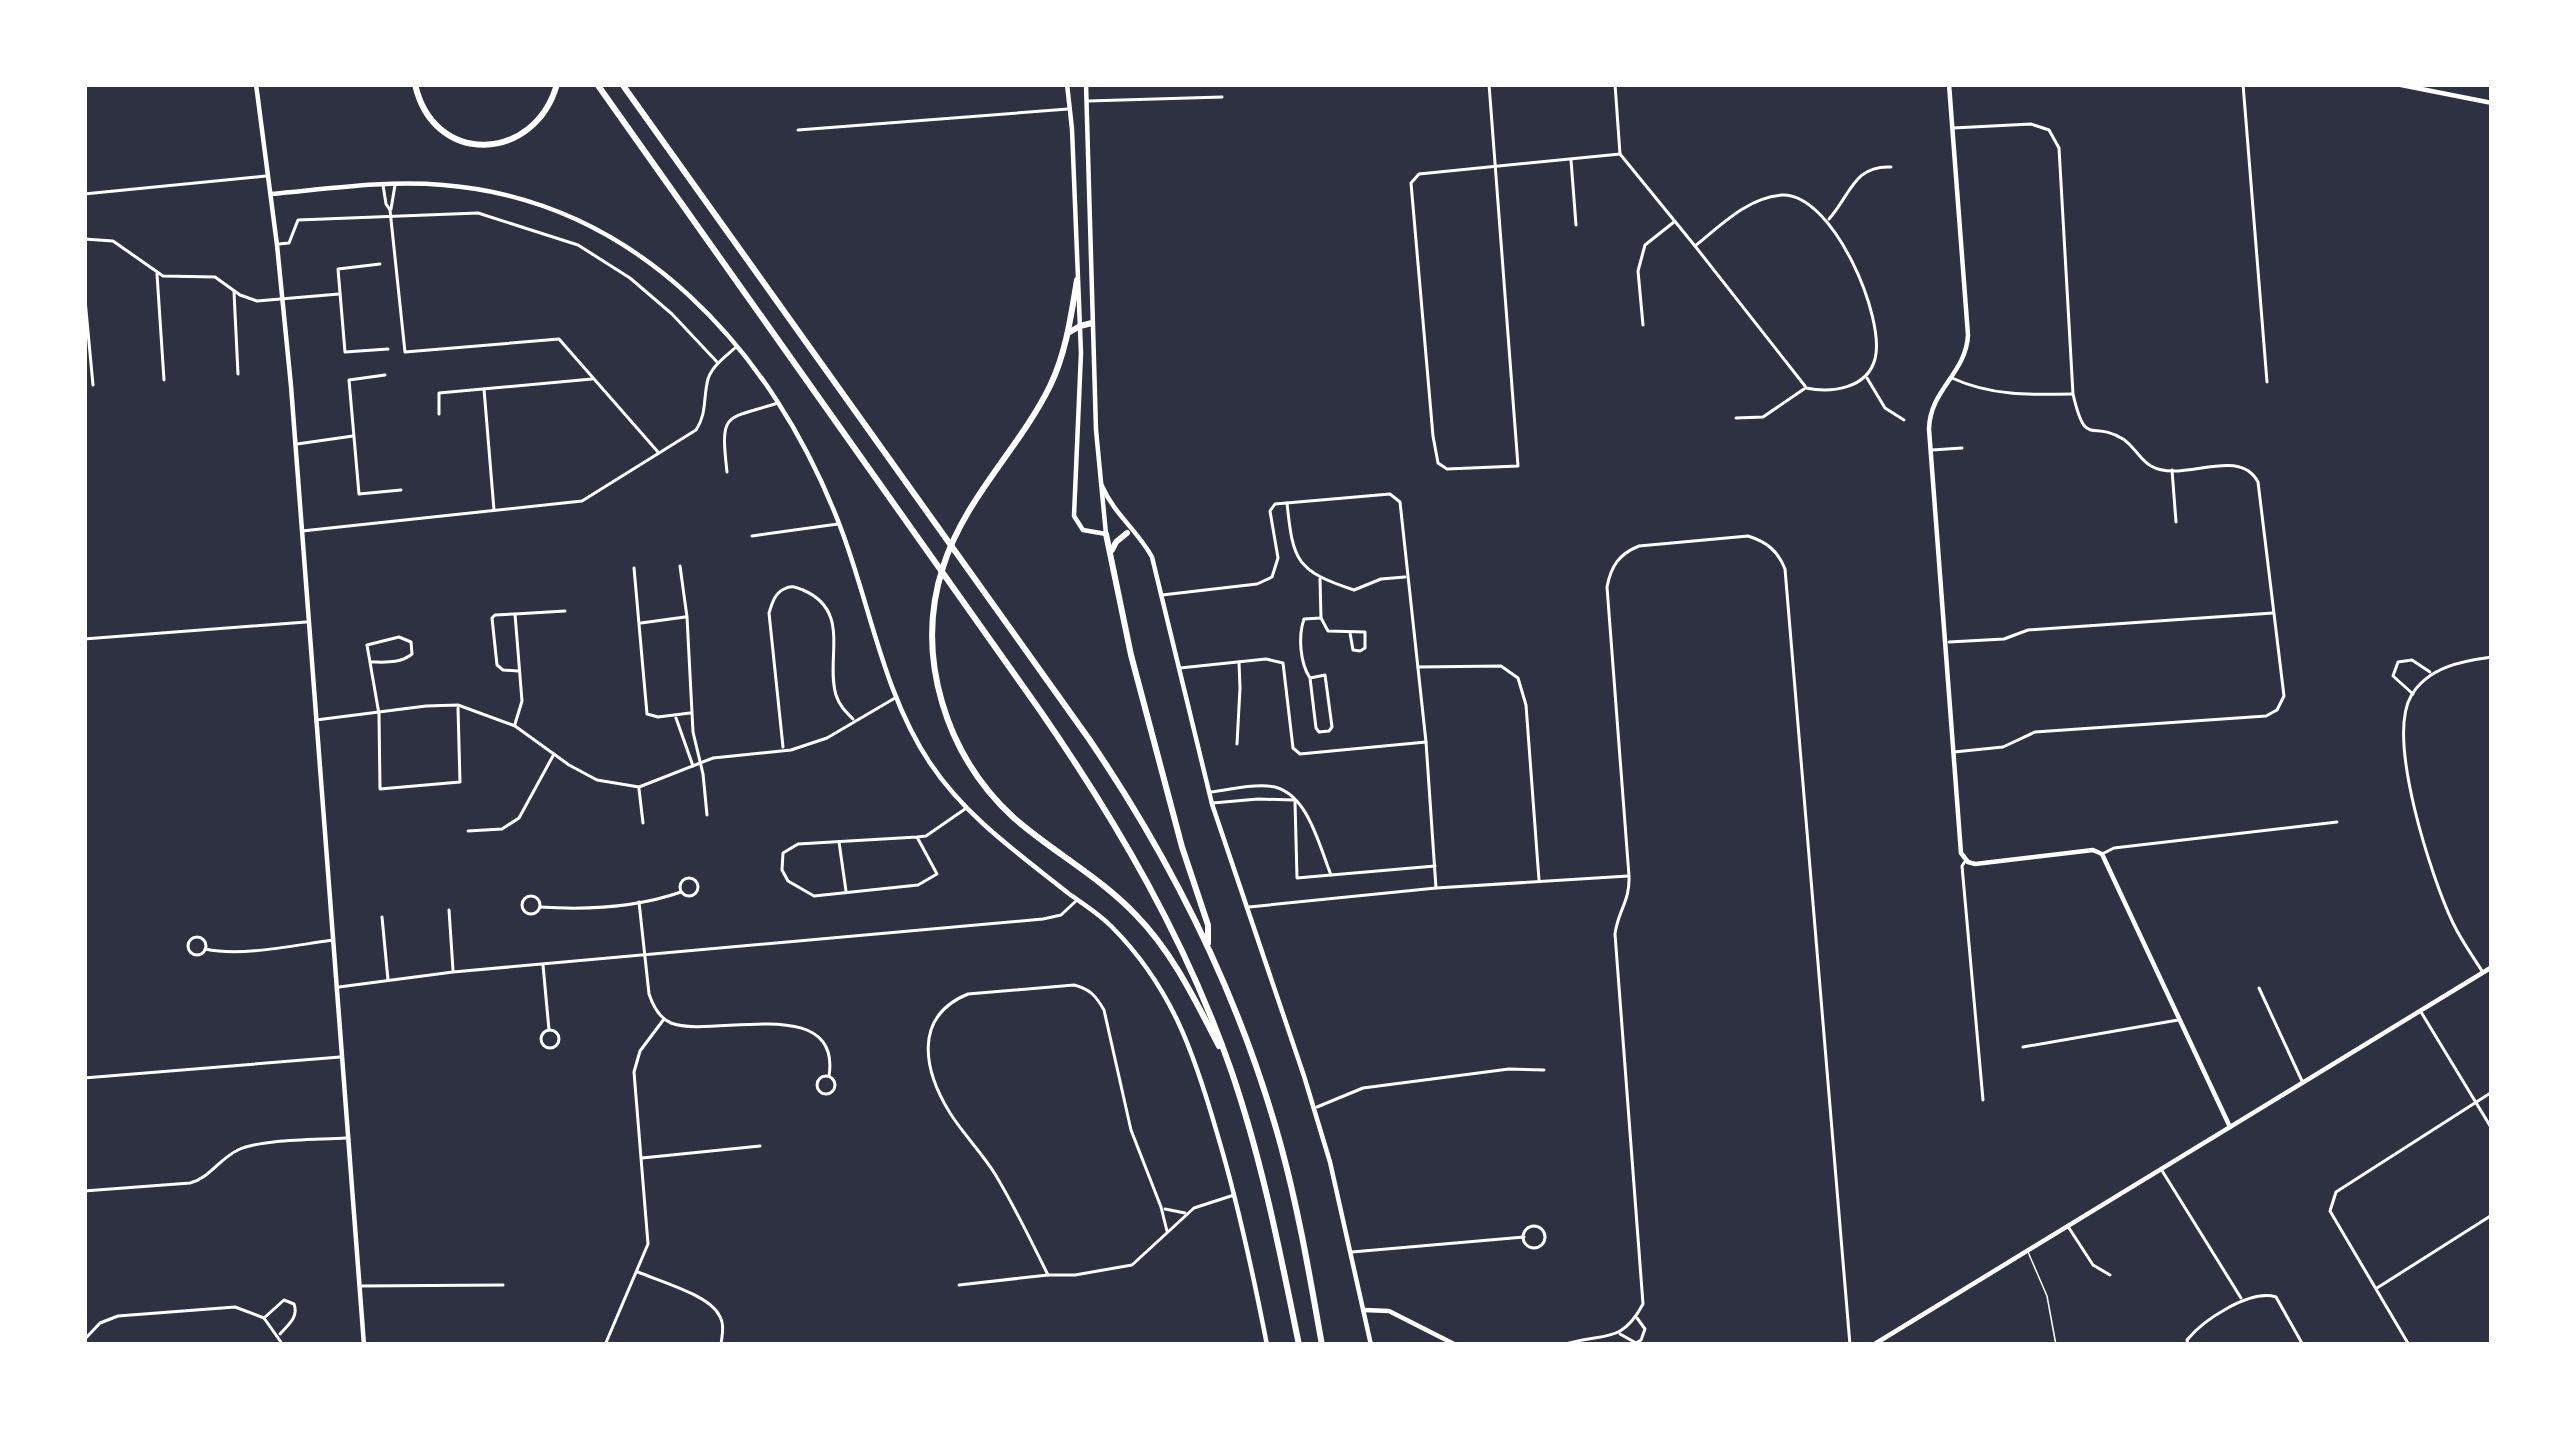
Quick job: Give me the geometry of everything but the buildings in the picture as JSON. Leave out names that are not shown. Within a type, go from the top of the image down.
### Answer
[{"type":"highway","points":[[415,84],[423,110],[436,128],[456,140],[478,145],[501,144],[521,136],[540,121],[557,84]]},
{"type":"highway","points":[[597,84],[924,543],[1086,777],[1128,847],[1167,918],[1230,1068],[1265,1184],[1298,1345]]},
{"type":"highway","points":[[622,84],[1100,756],[1154,842],[1243,1027],[1280,1143],[1322,1345]]},
{"type":"highway","points":[[1077,280],[1067,333],[1049,387],[967,514],[943,565],[932,640],[937,682],[944,712],[987,790],[1012,816],[1112,892],[1153,933],[1183,977],[1230,1068]]},
{"type":"highway","points":[[1067,333],[1092,323]]},
{"type":"highway","points":[[1110,553],[1127,533]]},
{"type":"highway","points":[[1106,534],[1131,655],[1182,847],[1208,925],[1208,947]]},
{"type":"street","points":[[256,84],[283,300],[364,1345]]},
{"type":"street","points":[[1067,84],[1081,375],[1074,517],[1083,530],[1127,533],[1143,542]]},
{"type":"street","points":[[1086,84],[1096,430],[1106,534]]},
{"type":"street","points":[[1489,84],[1495,165],[1518,466],[1447,469],[1438,463],[1433,436],[1411,183],[1419,174],[1495,165],[1620,154]]},
{"type":"street","points":[[1616,84],[1620,154],[1806,388],[1844,389],[1865,375],[1875,361],[1872,319],[1848,251],[1828,220],[1803,200],[1786,194],[1746,206],[1695,245]]},
{"type":"street","points":[[1949,84],[1968,335],[1965,356],[1930,410],[1930,450],[1959,846],[1966,860]]},
{"type":"street","points":[[2243,84],[2267,382]]},
{"type":"street","points":[[2396,84],[2492,103]]},
{"type":"street","points":[[1087,101],[1222,97]]},
{"type":"street","points":[[798,130],[1070,109]]},
{"type":"street","points":[[1952,752],[2003,747],[2036,732],[2266,716],[2284,696],[2258,482],[2240,466],[2152,467],[2126,440],[2085,428],[2073,394],[2059,148],[2048,130],[2031,124],[1953,128]]},
{"type":"street","points":[[1571,158],[1576,225]]},
{"type":"street","points":[[1828,220],[1865,170],[1891,167]]},
{"type":"street","points":[[84,194],[268,176]]},
{"type":"street","points":[[271,194],[383,185],[442,185],[505,194],[580,219],[633,249],[682,288],[737,346],[806,451],[840,524],[897,697],[929,762],[1005,844],[1106,921],[1171,1003],[1198,1069],[1236,1195],[1267,1345]]},
{"type":"street","points":[[383,185],[405,352],[559,339],[659,454]]},
{"type":"street","points":[[390,212],[394,185]]},
{"type":"street","points":[[278,245],[289,243],[298,220],[390,212],[478,213],[578,245],[630,278],[718,363]]},
{"type":"street","points":[[1643,325],[1638,271],[1645,245],[1675,221]]},
{"type":"street","points":[[84,239],[113,241],[164,276],[215,277],[257,301],[339,294]]},
{"type":"street","points":[[380,264],[338,269],[339,294],[346,352],[388,349]]},
{"type":"street","points":[[157,273],[164,380]]},
{"type":"street","points":[[84,289],[93,385]]},
{"type":"street","points":[[233,289],[238,374]]},
{"type":"street","points":[[301,531],[582,502],[695,430],[703,419],[708,378],[737,346]]},
{"type":"street","points":[[1865,375],[1885,408],[1904,419]]},
{"type":"street","points":[[385,376],[350,380],[359,494],[401,490]]},
{"type":"street","points":[[1951,378],[2015,395],[2073,394]]},
{"type":"street","points":[[440,414],[439,393],[594,379]]},
{"type":"street","points":[[1736,418],[1763,417],[1806,388]]},
{"type":"street","points":[[484,389],[494,512]]},
{"type":"street","points":[[727,472],[723,435],[727,421],[744,410],[778,403]]},
{"type":"street","points":[[295,445],[355,436]]},
{"type":"street","points":[[1930,450],[1962,448]]},
{"type":"street","points":[[2172,470],[2176,522]]},
{"type":"street","points":[[1102,485],[1112,507],[1152,557],[1208,793],[1314,1108],[1371,1345]]},
{"type":"street","points":[[1162,595],[1257,584],[1271,577],[1278,558],[1270,511],[1275,504],[1396,496],[1426,742],[1436,888]]},
{"type":"street","points":[[1287,501],[1292,546],[1299,561],[1320,577],[1354,590],[1381,579],[1408,576]]},
{"type":"street","points":[[752,536],[840,524]]},
{"type":"street","points":[[1619,1334],[1643,1304],[1643,1290],[1615,934],[1630,895],[1607,587],[1616,561],[1626,551],[1748,536],[1772,548],[1785,569],[1850,1345]]},
{"type":"street","points":[[680,566],[691,713],[707,815]]},
{"type":"street","points":[[634,568],[647,714],[658,718],[691,713]]},
{"type":"street","points":[[1320,577],[1321,618],[1328,631],[1350,633]]},
{"type":"street","points":[[784,751],[769,613],[782,590],[793,586],[818,600],[832,622],[836,693],[854,720]]},
{"type":"street","points":[[520,671],[497,665],[492,618],[565,611]]},
{"type":"street","points":[[1944,643],[2004,639],[2028,630],[2275,613]]},
{"type":"street","points":[[515,614],[522,701],[515,726]]},
{"type":"street","points":[[637,624],[687,617]]},
{"type":"street","points":[[1310,678],[1325,675],[1329,731],[1316,728],[1310,678],[1303,661],[1301,625],[1304,619],[1321,618]]},
{"type":"street","points":[[84,639],[308,622]]},
{"type":"street","points":[[370,662],[408,658],[411,642],[399,637],[368,645],[370,662],[379,714],[380,788],[460,782],[458,705]]},
{"type":"street","points":[[2482,973],[2453,925],[2429,865],[2417,820],[2405,734],[2408,702],[2432,674],[2468,660],[2492,657]]},
{"type":"street","points":[[1178,669],[1238,660],[1283,663],[1293,748],[1300,754],[1426,742]]},
{"type":"street","points":[[1237,744],[1238,660]]},
{"type":"street","points":[[2413,694],[2392,676],[2398,662],[2412,660],[2432,674]]},
{"type":"street","points":[[1418,667],[1501,666],[1518,678],[1526,705],[1539,882]]},
{"type":"street","points":[[315,721],[458,705],[515,726],[597,780],[639,787],[713,758],[784,751],[831,736],[897,697]]},
{"type":"street","points":[[675,717],[693,766]]},
{"type":"street","points":[[468,831],[502,829],[519,818],[555,753]]},
{"type":"street","points":[[1208,793],[1274,785],[1307,815],[1331,875]]},
{"type":"street","points":[[639,787],[643,823]]},
{"type":"street","points":[[1295,800],[1297,878],[1436,866]]},
{"type":"street","points":[[1212,804],[1295,800]]},
{"type":"street","points":[[917,837],[937,874],[918,885],[814,896],[788,881],[781,863],[783,853],[797,844],[926,836],[967,808]]},
{"type":"street","points":[[2102,854],[2114,848],[2337,822]]},
{"type":"street","points":[[839,842],[846,893]]},
{"type":"street","points":[[1966,860],[1986,863],[2092,850],[2102,854],[2230,1127]]},
{"type":"street","points":[[1966,860],[1962,866],[1983,1100]]},
{"type":"street","points":[[1245,908],[1436,888],[1629,876]]},
{"type":"street","points":[[540,907],[639,902],[681,892]]},
{"type":"street","points":[[337,987],[453,972],[1043,919],[1061,915],[1077,899]]},
{"type":"street","points":[[639,902],[649,994],[664,1019],[675,1025],[762,1022],[798,1028],[825,1046],[831,1058],[829,1076]]},
{"type":"street","points":[[449,910],[453,972]]},
{"type":"street","points":[[382,917],[388,982]]},
{"type":"street","points":[[205,950],[333,940]]},
{"type":"street","points":[[542,964],[549,1030]]},
{"type":"street","points":[[1873,1345],[2492,967]]},
{"type":"street","points":[[1048,1275],[1003,1187],[950,1113],[932,1076],[929,1028],[951,1001],[983,992],[1075,986],[1097,997],[1131,1130],[1167,1231]]},
{"type":"street","points":[[2259,988],[2303,1083]]},
{"type":"street","points":[[2421,1011],[2492,1129]]},
{"type":"street","points":[[604,1345],[648,1244],[634,1072],[640,1051],[664,1019]]},
{"type":"street","points":[[2024,1048],[2180,1019]]},
{"type":"street","points":[[84,1078],[341,1057]]},
{"type":"street","points":[[1314,1108],[1364,1088],[1509,1069],[1544,1070]]},
{"type":"street","points":[[2409,1345],[2330,1211],[2331,1201],[2336,1192],[2492,1093]]},
{"type":"street","points":[[84,1191],[190,1183],[206,1178],[228,1156],[247,1146],[347,1138]]},
{"type":"street","points":[[641,1158],[760,1146]]},
{"type":"street","points":[[2161,1169],[2242,1300]]},
{"type":"street","points":[[959,1285],[1132,1265],[1193,1208],[1236,1195]]},
{"type":"street","points":[[1161,1207],[1186,1214]]},
{"type":"street","points":[[2375,1289],[2492,1215]]},
{"type":"street","points":[[2068,1226],[2093,1265],[2110,1275]]},
{"type":"street","points":[[1352,1252],[1524,1237]]},
{"type":"street","points":[[637,1271],[715,1308],[722,1318],[721,1345]]},
{"type":"street","points":[[358,1286],[503,1285]]},
{"type":"street","points":[[2188,1345],[2194,1332],[2242,1300],[2263,1293],[2276,1297],[2303,1345]]},
{"type":"street","points":[[264,1318],[284,1300],[294,1304],[294,1318],[278,1336]]},
{"type":"street","points":[[84,1340],[100,1323],[118,1316],[235,1307],[264,1318],[283,1345]]},
{"type":"street","points":[[1364,1310],[1389,1311],[1456,1345]]},
{"type":"street","points":[[1563,1345],[1619,1334],[1636,1343],[1645,1329],[1636,1316]]},
{"type":"lane","points":[[2027,1251],[2047,1296],[2056,1345]]}]
